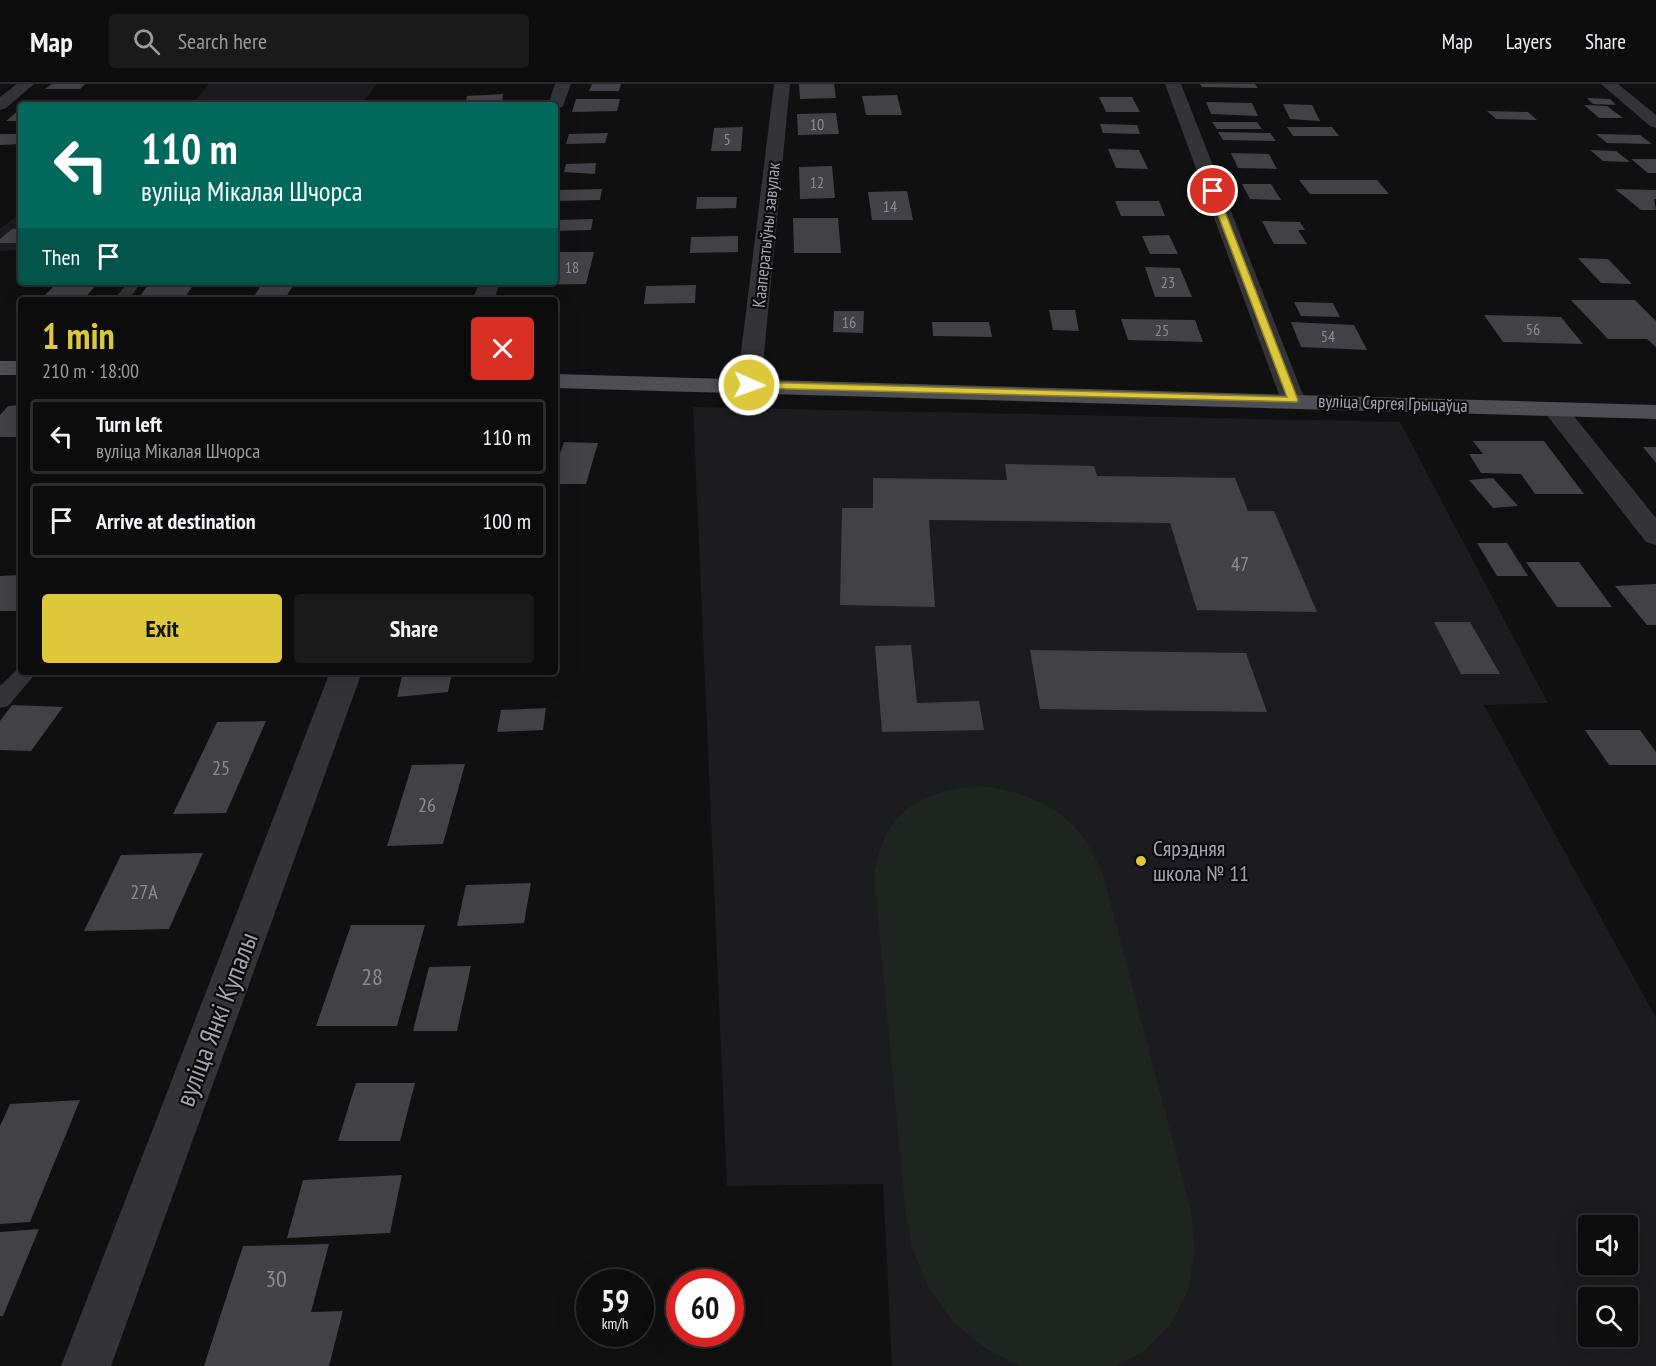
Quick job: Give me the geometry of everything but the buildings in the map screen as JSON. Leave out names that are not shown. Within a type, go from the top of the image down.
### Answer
[{"type":"main road","points":[[0,368],[18,368]]},
{"type":"main road","name":"вуліца Сяргея Грыцаўца","points":[[558,381],[1656,412]]},
{"type":"street","points":[[0,105],[26,84]]},
{"type":"street","points":[[556,102],[563,84]]},
{"type":"street","name":"Кааператыўны завулак","points":[[749,385],[782,84]]},
{"type":"street","points":[[1173,84],[1293,400]]},
{"type":"street","points":[[1609,84],[1656,123]]},
{"type":"street","points":[[1556,409],[1656,536]]},
{"type":"street","name":"вуліца Янкі Купалы","points":[[86,1366],[345,675]]},
{"type":"lane","points":[[123,297],[133,285]]},
{"type":"lane","points":[[0,700],[23,675]]},
{"type":"shaded area","points":[[209,84],[377,84],[362,102],[194,102]]},
{"type":"shaded area","points":[[18,214],[18,250],[0,251],[0,229]]},
{"type":"shaded area","name":"Сярэдняя школа № 11","points":[[693,407],[1400,422],[1548,703],[1484,705],[1656,1018],[1656,1366],[892,1366],[883,1184],[727,1186]]},
{"type":"shaded area","points":[[979,786],[1022,795],[1057,812],[1084,839],[1095,857],[1104,878],[1191,1211],[1195,1251],[1188,1290],[1170,1325],[1143,1352],[1116,1366],[1020,1366],[988,1350],[954,1323],[928,1287],[912,1248],[905,1208],[874,876],[886,836],[895,821],[907,809],[921,800],[938,794]]},
{"type":"place","name":"Сярэдняя школа № 11","points":[[1141,861]]},
{"type":"route","points":[[749,385],[1293,400],[1213,191]]}]
